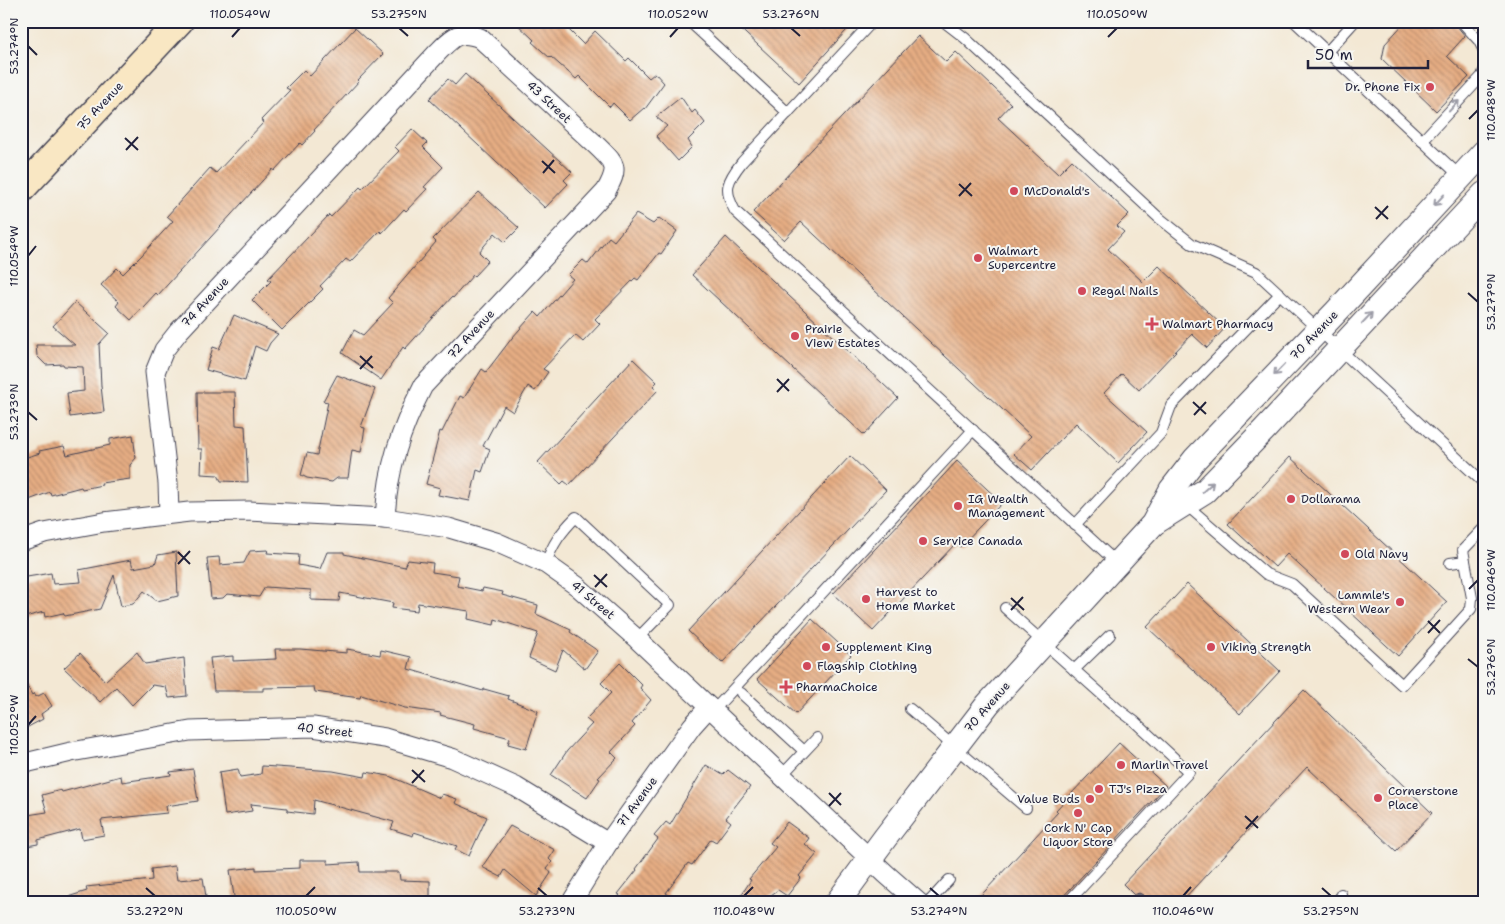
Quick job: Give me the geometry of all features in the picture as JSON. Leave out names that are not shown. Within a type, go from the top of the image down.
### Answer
[{"type":"main road","name":"75 Avenue","points":[[21,190],[180,21]]},
{"type":"street","name":"43 Street","points":[[470,34],[480,38],[597,146],[613,163],[613,178]]},
{"type":"street","name":"74 Avenue","points":[[169,514],[168,483],[155,372],[164,350],[185,324],[437,53],[454,36],[470,34]]},
{"type":"street","name":"70 Avenue","points":[[837,903],[869,858],[988,704],[1178,497],[1194,459],[1484,152]]},
{"type":"street","points":[[1461,177],[1483,196]]},
{"type":"street","name":"72 Avenue","points":[[385,518],[388,478],[410,412],[423,386],[606,191],[613,178]]},
{"type":"street","name":"70 Avenue","points":[[1178,497],[1205,491],[1483,196]]},
{"type":"street","name":"41 Street","points":[[169,514],[249,511],[385,518],[449,528],[496,542],[546,564],[578,586],[637,639],[919,903]]},
{"type":"street","points":[[21,540],[44,533],[104,522],[169,514]]},
{"type":"street","name":"71 Avenue","points":[[571,903],[608,843],[692,726],[711,709]]},
{"type":"street","name":"40 Street","points":[[21,764],[71,752],[190,730],[313,727],[385,738],[452,758],[516,787],[608,843]]},
{"type":"lane","points":[[689,21],[788,113]]},
{"type":"lane","points":[[873,21],[729,178],[727,189],[729,200],[735,211],[1117,563]]},
{"type":"lane","points":[[943,21],[965,38],[1158,217],[1184,238],[1192,244],[1256,272],[1484,483]]},
{"type":"lane","points":[[1294,21],[1461,177]]},
{"type":"lane","points":[[1327,52],[1355,21]]},
{"type":"lane","points":[[1461,21],[1479,41],[1484,51]]},
{"type":"lane","points":[[1422,141],[1482,76],[1484,71]]},
{"type":"lane","points":[[1075,525],[1161,433],[1171,406],[1280,294]]},
{"type":"lane","points":[[711,709],[973,430]]},
{"type":"lane","points":[[1178,497],[1266,574],[1292,584],[1402,684],[1471,609],[1472,598],[1462,550],[1484,528]]},
{"type":"lane","points":[[546,564],[550,549],[563,530],[576,516],[670,605],[637,639]]},
{"type":"lane","points":[[1450,563],[1465,561]]},
{"type":"lane","points":[[1004,608],[1134,721],[1189,772],[1068,903]]},
{"type":"lane","points":[[1074,670],[1110,634]]},
{"type":"lane","points":[[741,693],[804,751]]},
{"type":"lane","points":[[910,709],[1026,808]]},
{"type":"lane","points":[[782,775],[817,738]]},
{"type":"lane","points":[[928,903],[949,880]]},
{"type":"building","points":[[514,21],[560,21],[583,44],[595,31],[626,61],[629,58],[649,78],[655,73],[664,83],[645,109],[630,120],[613,103],[610,107],[579,76],[576,79],[550,58],[532,42],[534,40]]},
{"type":"building","points":[[732,21],[855,21],[799,83]]},
{"type":"building","points":[[1406,21],[1453,21],[1465,36],[1447,56],[1469,77],[1436,111],[1382,59],[1385,44]]},
{"type":"building","points":[[355,28],[383,54],[302,145],[300,143],[274,171],[273,169],[158,295],[156,293],[131,320],[116,306],[119,302],[101,285],[117,268],[123,274],[141,256],[173,221],[167,216],[210,168],[216,173],[264,122],[261,120],[290,90],[286,88],[304,70],[310,76]]},
{"type":"building","name":"Walmart Supercentre","points":[[918,36],[946,62],[956,52],[1011,104],[998,118],[1058,174],[1072,160],[1129,214],[1117,226],[1124,232],[1108,249],[1143,282],[1159,266],[1225,328],[1207,348],[1192,334],[1139,390],[1122,374],[1104,393],[1147,432],[1118,463],[1076,423],[1032,470],[1014,454],[1031,436],[801,222],[784,240],[753,212]]},
{"type":"building","points":[[465,74],[572,172],[564,180],[568,184],[545,208],[429,99],[448,79],[455,85]]},
{"type":"building","points":[[681,97],[692,113],[695,110],[705,123],[688,140],[692,147],[678,161],[656,136],[667,126],[656,117]]},
{"type":"building","points":[[412,129],[427,143],[423,147],[443,167],[424,187],[427,189],[406,211],[404,209],[382,233],[380,231],[350,262],[346,259],[320,286],[323,289],[282,330],[252,300],[271,281],[268,279],[329,215],[331,217],[360,187],[362,189],[399,151],[395,147]]},
{"type":"building","points":[[479,192],[519,228],[505,242],[495,233],[479,252],[488,261],[405,349],[403,347],[381,380],[342,353],[354,330],[363,335],[393,303],[388,298],[436,242],[433,239]]},
{"type":"building","points":[[636,214],[653,224],[659,218],[677,231],[661,254],[659,253],[638,280],[635,278],[595,319],[600,324],[583,342],[575,335],[543,369],[548,372],[535,391],[528,386],[513,412],[504,406],[483,446],[490,449],[482,472],[477,470],[470,501],[438,495],[440,488],[426,484],[440,431],[442,432],[460,396],[464,398],[482,369],[486,372],[535,312],[540,317],[573,279],[568,275],[583,260],[588,264],[609,237],[614,241]]},
{"type":"building","name":"Prairie View Estates","points":[[726,237],[898,398],[864,435],[692,275]]},
{"type":"building","points":[[75,302],[109,333],[99,344],[104,412],[70,417],[67,393],[84,391],[83,367],[64,366],[63,364],[46,365],[37,356],[36,345],[75,345],[53,326]]},
{"type":"building","points":[[234,315],[278,334],[266,351],[255,346],[245,381],[206,370],[213,347],[219,349]]},
{"type":"building","points":[[633,359],[657,382],[653,386],[658,390],[569,485],[564,481],[561,484],[538,462]]},
{"type":"building","points":[[337,375],[375,389],[361,427],[365,428],[361,452],[352,450],[348,478],[337,478],[332,482],[307,478],[301,475],[307,453],[317,455],[328,402],[323,401]]},
{"type":"building","points":[[197,392],[235,392],[236,425],[245,426],[248,482],[221,481],[218,475],[201,474],[202,449],[198,449]]},
{"type":"building","points":[[133,435],[136,458],[130,465],[130,479],[101,483],[102,485],[82,489],[81,487],[51,495],[50,492],[21,503],[21,459],[40,453],[39,451],[64,446],[67,455],[110,445],[110,439]]},
{"type":"building","points":[[850,456],[886,490],[722,663],[688,631]]},
{"type":"building","points":[[1290,457],[1447,602],[1398,656],[1287,554],[1275,567],[1228,524]]},
{"type":"building","points":[[957,461],[1002,503],[960,547],[956,543],[873,631],[833,594]]},
{"type":"building","points":[[268,550],[267,553],[299,555],[298,565],[320,569],[327,552],[344,552],[344,554],[405,567],[408,560],[433,563],[432,572],[459,576],[457,586],[482,591],[483,588],[503,592],[502,595],[538,605],[536,614],[571,630],[570,632],[598,651],[585,669],[563,650],[555,670],[529,658],[538,633],[495,619],[494,625],[468,619],[469,611],[418,603],[417,611],[392,608],[393,603],[340,593],[339,601],[311,600],[311,590],[265,587],[259,597],[227,594],[223,598],[211,599],[207,558],[219,557],[220,565],[244,563],[250,551]]},
{"type":"building","points":[[176,552],[178,596],[157,601],[144,591],[133,604],[121,606],[114,575],[100,609],[65,616],[63,613],[45,617],[44,612],[21,618],[21,578],[51,573],[53,584],[81,582],[79,570],[131,560],[133,568],[155,564],[158,555]]},
{"type":"building","name":"Viking Strength","points":[[1187,584],[1280,671],[1240,714],[1147,627]]},
{"type":"building","points":[[812,619],[851,655],[796,714],[757,679]]},
{"type":"building","points":[[275,649],[347,653],[347,649],[380,655],[381,650],[411,657],[408,669],[483,691],[484,689],[509,696],[508,699],[538,711],[526,749],[508,744],[510,738],[474,728],[475,724],[440,715],[441,713],[405,708],[361,695],[360,698],[315,692],[314,687],[263,688],[263,691],[214,691],[210,658],[233,656],[233,661],[276,659]]},
{"type":"building","points":[[137,652],[145,664],[184,658],[187,696],[169,698],[166,687],[152,685],[132,705],[116,687],[100,702],[64,668],[80,653],[105,681]]},
{"type":"building","points":[[620,663],[642,685],[640,688],[651,700],[632,723],[635,726],[611,752],[617,758],[598,778],[600,779],[587,798],[551,775],[567,751],[592,724],[586,719],[611,693],[601,683]]},
{"type":"building","points":[[21,675],[32,695],[34,693],[36,697],[44,693],[52,706],[41,714],[43,719],[26,728],[25,724],[21,725]]},
{"type":"building","name":"Cornerstone Place","points":[[1304,690],[1432,813],[1396,851],[1307,767],[1180,903],[1145,903],[1143,895],[1139,893],[1134,895],[1123,884]]},
{"type":"building","points":[[1119,743],[1166,786],[1057,903],[974,903],[1058,812],[1056,810]]},
{"type":"building","points":[[706,765],[723,775],[728,770],[750,787],[726,818],[731,822],[716,842],[711,839],[692,865],[688,863],[666,893],[680,903],[614,903],[620,895],[618,894],[658,839],[654,836],[666,822],[670,825]]},
{"type":"building","points":[[262,766],[333,771],[365,777],[366,772],[389,776],[440,798],[442,794],[457,799],[455,803],[487,817],[469,856],[455,849],[457,846],[414,832],[413,836],[391,829],[394,822],[314,800],[313,814],[287,811],[287,808],[251,804],[252,811],[225,815],[219,772],[238,769],[240,777],[261,774]]},
{"type":"building","points":[[193,769],[198,801],[166,806],[167,813],[101,820],[104,835],[82,839],[80,829],[38,840],[38,844],[21,847],[21,816],[47,812],[42,795],[61,790],[62,792],[121,776],[122,782],[171,775],[170,772]]},
{"type":"building","points":[[787,822],[809,838],[805,844],[817,854],[799,876],[801,878],[787,896],[778,890],[760,903],[736,903],[751,880],[749,879],[776,847],[770,843]]},
{"type":"building","points":[[510,826],[555,850],[549,859],[552,862],[547,868],[551,873],[536,896],[505,870],[501,877],[482,867]]},
{"type":"building","points":[[300,860],[328,860],[328,864],[359,862],[360,872],[399,872],[400,880],[430,881],[430,903],[235,903],[230,870],[256,867],[256,870],[300,868]]},
{"type":"building","points":[[175,866],[177,880],[203,878],[207,903],[59,903],[58,900],[87,891],[86,887],[152,880],[151,869]]},
{"type":"place","name":"Dr. Phone Fix","points":[[1430,87]]},
{"type":"place","name":"McDonald's","points":[[1014,191]]},
{"type":"place","name":"Walmart Supercentre","points":[[978,258]]},
{"type":"place","name":"Regal Nails","points":[[1082,291]]},
{"type":"place","name":"Walmart Pharmacy","points":[[1152,324]]},
{"type":"place","name":"Prairie View Estates","points":[[795,336]]},
{"type":"place","name":"Dollarama","points":[[1291,499]]},
{"type":"place","name":"IG Wealth Management","points":[[958,506]]},
{"type":"place","name":"Service Canada","points":[[923,541]]},
{"type":"place","name":"Old Navy","points":[[1345,554]]},
{"type":"place","name":"Harvest to Home Market","points":[[866,599]]},
{"type":"place","name":"Lammle's Western Wear","points":[[1400,602]]},
{"type":"place","name":"Supplement King","points":[[826,647]]},
{"type":"place","name":"Viking Strength","points":[[1211,647]]},
{"type":"place","name":"Flagship Clothing","points":[[807,666]]},
{"type":"place","name":"PharmaChoice","points":[[786,687]]},
{"type":"place","name":"Marlin Travel","points":[[1121,765]]},
{"type":"place","name":"TJ's Pizza","points":[[1099,789]]},
{"type":"place","name":"Cornerstone Place","points":[[1378,798]]},
{"type":"place","name":"Value Buds","points":[[1090,799]]},
{"type":"place","name":"Cork N' Cap Liquor Store","points":[[1078,813]]}]
